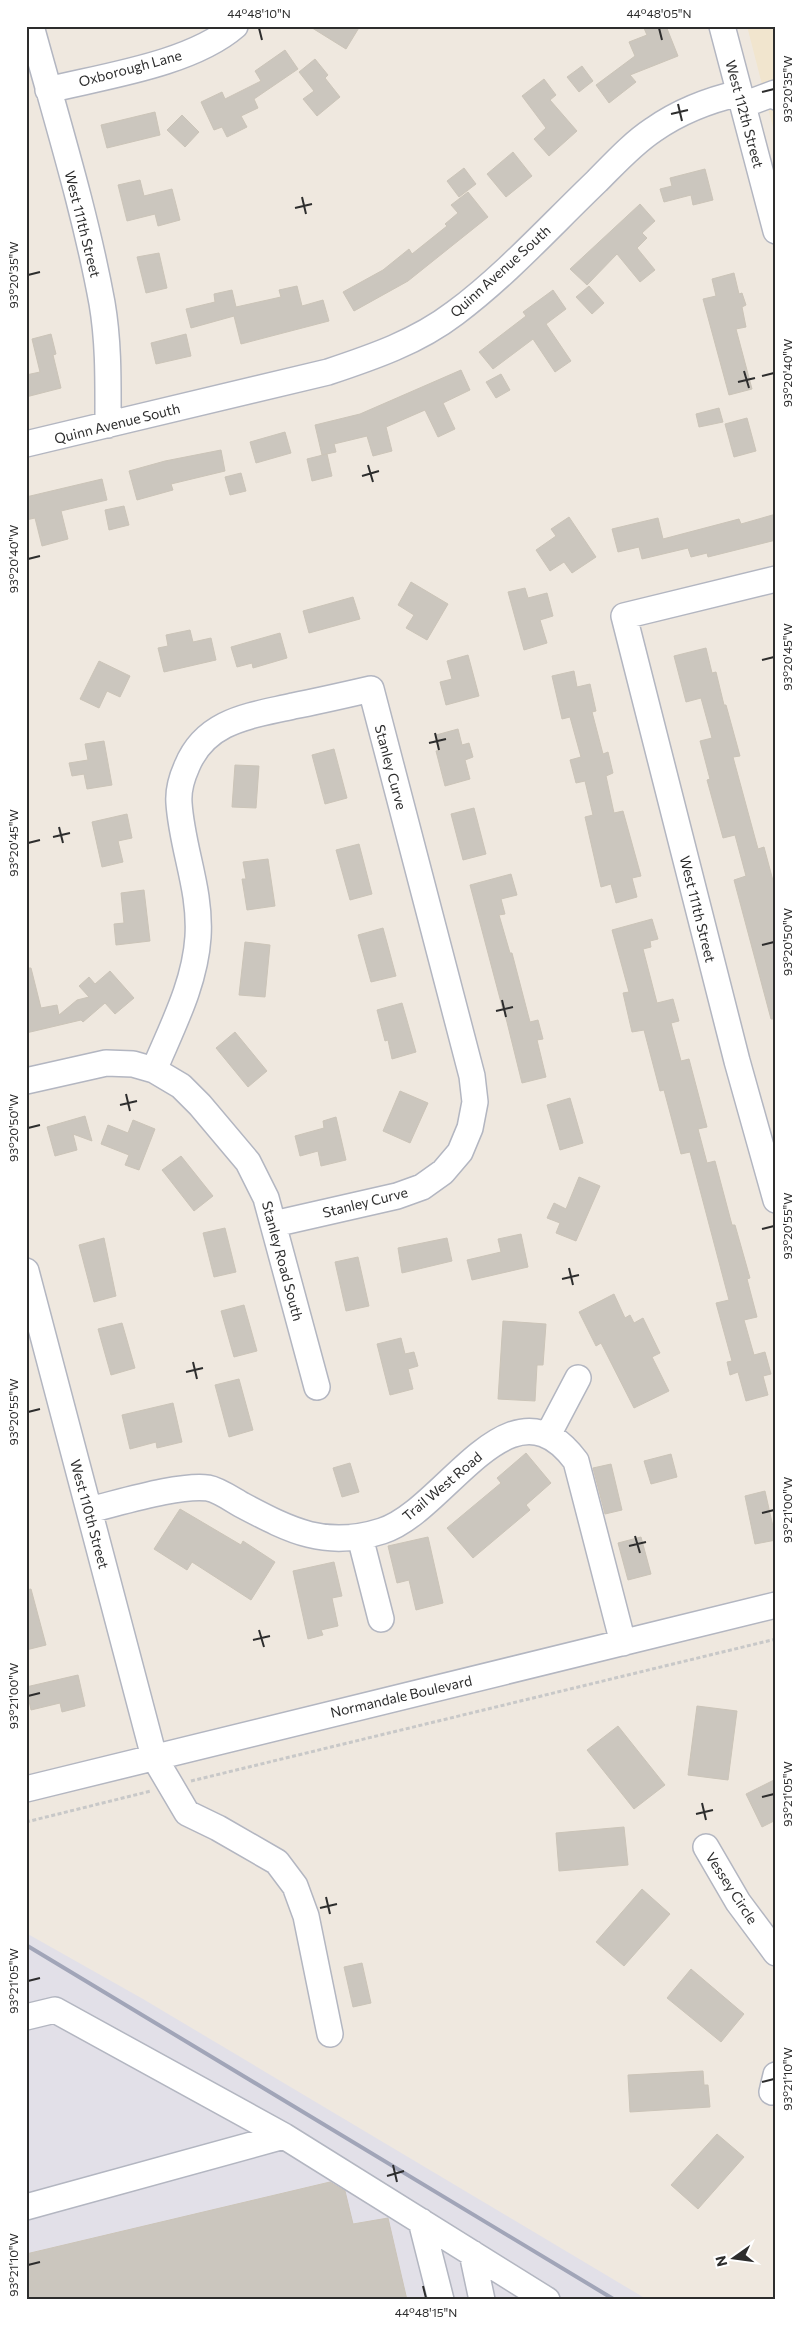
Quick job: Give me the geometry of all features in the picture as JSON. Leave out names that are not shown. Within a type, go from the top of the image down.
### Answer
[{"type":"street","name":"West 111th Street","points":[[31,26],[89,245],[102,305],[108,364],[108,425]]},
{"type":"street","name":"Oxborough Lane","points":[[48,90],[168,60],[202,47],[235,26]]},
{"type":"street","name":"West 112th Street","points":[[722,26],[776,231]]},
{"type":"street","name":"Quinn Avenue South","points":[[26,444],[328,372],[373,358],[416,339],[455,313],[491,282],[628,150],[653,130],[679,114],[709,100],[741,99],[775,94]]},
{"type":"street","name":"West 111th Street","points":[[776,579],[624,616],[737,1061],[776,1200]]},
{"type":"street","name":"Stanley Curve","points":[[154,1070],[193,971],[198,937],[198,904],[178,801],[182,778],[191,758],[204,738],[223,726],[244,718],[371,689],[472,1076],[475,1102],[470,1128],[460,1152],[443,1172],[422,1187],[397,1196],[274,1224]]},
{"type":"street","name":"Stanley Road South","points":[[26,1081],[106,1063],[133,1064],[154,1070],[181,1086],[194,1099],[248,1162],[266,1198],[317,1387]]},
{"type":"street","name":"West 110th Street","points":[[28,1287],[154,1757],[187,1813],[218,1828],[277,1862],[295,1886],[306,1916],[330,2034]]},
{"type":"street","points":[[548,1435],[578,1378]]},
{"type":"street","name":"Trail West Road","points":[[89,1510],[157,1494],[210,1488],[294,1531],[324,1538],[360,1537],[384,1531],[412,1516],[493,1442],[511,1434],[530,1430],[548,1435],[564,1445],[576,1461],[623,1643]]},
{"type":"street","points":[[360,1537],[381,1619]]},
{"type":"street","name":"Normandale Boulevard","points":[[26,1789],[776,1605]]},
{"type":"street","name":"Vessey Circle","points":[[706,1847],[738,1902],[776,1953]]},
{"type":"street","points":[[26,2017],[54,2010],[284,2136],[547,2300]]},
{"type":"street","points":[[26,2207],[284,2136]]},
{"type":"street","points":[[421,2221],[440,2300]]},
{"type":"street","points":[[472,2253],[482,2300]]},
{"type":"path","points":[[26,1822],[776,1639]]},
{"type":"shaded area","points":[[747,26],[776,26],[776,139]]},
{"type":"shaded area","points":[[26,1933],[143,1999],[648,2300],[26,2300]]},
{"type":"building","points":[[309,26],[360,26],[346,49]]},
{"type":"building","points":[[643,26],[666,26],[678,56],[630,75],[636,82],[609,103],[596,85],[635,56],[629,42],[647,35]]},
{"type":"building","points":[[285,50],[298,69],[254,99],[258,108],[241,116],[247,127],[227,137],[222,127],[214,130],[201,102],[222,92],[225,99],[261,81],[255,71]]},
{"type":"building","points":[[315,59],[328,75],[325,78],[340,97],[317,116],[303,99],[314,91],[299,72]]},
{"type":"building","points":[[582,66],[593,81],[579,92],[567,77]]},
{"type":"building","points":[[544,79],[556,95],[550,100],[577,131],[549,156],[534,139],[546,128],[522,96]]},
{"type":"building","points":[[155,112],[160,135],[107,148],[101,125]]},
{"type":"building","points":[[182,115],[199,132],[185,147],[167,130]]},
{"type":"building","points":[[513,152],[532,176],[506,197],[487,174]]},
{"type":"building","points":[[464,168],[476,184],[459,197],[447,181]]},
{"type":"building","points":[[705,169],[713,200],[693,205],[691,195],[664,202],[660,189],[672,186],[670,178]]},
{"type":"building","points":[[140,180],[144,196],[172,189],[180,220],[158,226],[155,214],[127,221],[118,185]]},
{"type":"building","points":[[468,192],[488,217],[408,281],[354,311],[343,292],[383,270],[409,249],[412,254],[447,226],[445,224],[458,213],[451,205]]},
{"type":"building","points":[[640,204],[655,221],[642,233],[647,238],[637,248],[655,270],[640,282],[617,254],[587,285],[570,269]]},
{"type":"building","points":[[159,253],[167,288],[146,293],[137,257]]},
{"type":"building","points":[[734,273],[739,294],[742,293],[746,305],[742,307],[746,327],[736,329],[752,389],[729,395],[703,299],[716,296],[712,279]]},
{"type":"building","points":[[297,286],[302,306],[323,300],[329,321],[241,344],[234,316],[191,328],[186,309],[215,302],[214,294],[232,290],[236,307],[281,297],[279,290]]},
{"type":"building","points":[[589,286],[604,303],[592,314],[576,297]]},
{"type":"building","points":[[553,290],[566,309],[546,324],[571,361],[555,372],[533,339],[493,369],[479,352],[526,316],[523,312]]},
{"type":"building","points":[[51,334],[56,354],[53,355],[61,388],[26,397],[26,375],[40,372],[32,339]]},
{"type":"building","points":[[186,334],[191,356],[156,364],[151,343]]},
{"type":"building","points":[[461,370],[470,390],[443,403],[455,429],[438,437],[425,410],[386,427],[392,451],[373,456],[367,436],[334,444],[336,452],[322,455],[315,425],[360,414]]},
{"type":"building","points":[[501,374],[510,390],[496,398],[486,382]]},
{"type":"building","points":[[719,408],[723,422],[699,427],[696,414]]},
{"type":"building","points":[[747,418],[756,451],[734,457],[725,424]]},
{"type":"building","points":[[285,432],[291,453],[256,463],[250,442]]},
{"type":"building","points":[[221,450],[225,471],[171,484],[173,490],[137,500],[129,471],[165,461]]},
{"type":"building","points":[[327,454],[332,476],[312,481],[307,459]]},
{"type":"building","points":[[241,473],[246,491],[230,495],[225,477]]},
{"type":"building","points":[[102,479],[107,500],[61,511],[68,539],[42,546],[35,518],[26,520],[26,497]]},
{"type":"building","points":[[124,506],[129,525],[109,530],[105,510]]},
{"type":"building","points":[[776,514],[776,540],[708,557],[707,553],[691,557],[688,548],[642,559],[639,547],[618,552],[612,529],[658,518],[663,539],[739,519],[741,524]]},
{"type":"building","points":[[569,517],[596,557],[572,573],[564,562],[550,571],[536,550],[556,536],[551,529]]},
{"type":"building","points":[[411,582],[448,604],[427,640],[406,628],[414,615],[398,605]]},
{"type":"building","points":[[525,588],[528,598],[547,593],[553,616],[540,620],[547,643],[524,650],[508,592]]},
{"type":"building","points":[[353,597],[360,619],[309,633],[303,611]]},
{"type":"building","points":[[190,630],[193,642],[211,638],[216,660],[164,672],[158,648],[168,646],[166,635]]},
{"type":"building","points":[[280,633],[287,658],[253,668],[252,663],[237,667],[231,647]]},
{"type":"building","points":[[706,648],[712,673],[716,672],[740,756],[733,757],[758,849],[764,847],[776,892],[776,932],[773,933],[776,944],[776,1019],[771,1019],[734,880],[746,876],[735,835],[723,838],[707,780],[710,779],[700,741],[712,738],[701,698],[686,702],[674,656]]},
{"type":"building","points":[[468,655],[479,696],[446,705],[440,682],[452,679],[447,661]]},
{"type":"building","points":[[99,661],[130,676],[120,697],[107,691],[99,708],[80,699]]},
{"type":"building","points":[[574,671],[577,687],[590,684],[596,711],[592,712],[603,754],[608,752],[613,773],[606,776],[614,813],[623,811],[641,876],[632,878],[637,897],[616,903],[611,884],[601,887],[585,817],[593,815],[585,781],[576,783],[570,760],[581,757],[570,717],[562,719],[552,676]]},
{"type":"building","points":[[458,729],[462,745],[469,743],[473,757],[465,760],[470,779],[445,786],[436,751],[440,750],[436,735]]},
{"type":"building","points":[[104,741],[112,785],[87,789],[84,774],[72,776],[69,763],[88,760],[85,744]]},
{"type":"building","points":[[334,749],[347,798],[325,804],[312,755]]},
{"type":"building","points":[[235,765],[259,766],[256,808],[232,807]]},
{"type":"building","points":[[474,808],[486,854],[463,860],[451,814]]},
{"type":"building","points":[[127,814],[132,838],[118,841],[123,862],[102,867],[92,822]]},
{"type":"building","points":[[359,844],[372,894],[350,900],[336,850]]},
{"type":"building","points":[[268,859],[275,906],[247,910],[242,879],[246,879],[243,862]]},
{"type":"building","points":[[511,874],[517,895],[501,899],[505,914],[499,915],[510,953],[512,953],[530,1022],[538,1020],[543,1039],[537,1040],[546,1077],[522,1083],[470,885]]},
{"type":"building","points":[[144,890],[150,941],[116,945],[114,924],[124,923],[121,893]]},
{"type":"building","points":[[652,919],[658,939],[650,941],[651,947],[643,949],[657,1003],[673,999],[679,1021],[671,1023],[681,1061],[689,1059],[707,1127],[698,1129],[707,1163],[715,1161],[732,1225],[735,1225],[750,1278],[747,1279],[757,1317],[744,1320],[754,1355],[765,1352],[771,1374],[763,1376],[768,1395],[746,1401],[738,1372],[730,1375],[727,1362],[732,1361],[716,1303],[729,1300],[690,1152],[681,1154],[664,1090],[660,1091],[644,1030],[632,1032],[623,993],[629,992],[612,930]]},
{"type":"building","points":[[383,928],[396,976],[371,982],[358,935]]},
{"type":"building","points":[[245,942],[270,945],[265,997],[239,995]]},
{"type":"building","points":[[26,968],[31,968],[41,1008],[57,1005],[59,1015],[77,1000],[89,997],[79,986],[89,977],[95,984],[110,971],[134,998],[115,1014],[105,1003],[83,1022],[81,1020],[26,1033]]},
{"type":"building","points":[[402,1003],[416,1052],[392,1059],[388,1040],[385,1041],[377,1010]]},
{"type":"building","points":[[235,1032],[267,1071],[248,1087],[216,1048]]},
{"type":"building","points":[[400,1091],[428,1103],[410,1143],[383,1131]]},
{"type":"building","points":[[570,1098],[583,1143],[560,1150],[547,1105]]},
{"type":"building","points":[[85,1116],[92,1141],[73,1134],[77,1150],[55,1156],[47,1127]]},
{"type":"building","points":[[336,1117],[346,1160],[321,1166],[318,1151],[300,1156],[295,1136],[324,1128],[323,1121]]},
{"type":"building","points":[[133,1120],[155,1129],[139,1170],[125,1165],[129,1155],[101,1144],[108,1125],[128,1133]]},
{"type":"building","points":[[181,1156],[213,1196],[194,1211],[162,1170]]},
{"type":"building","points":[[579,1177],[600,1186],[576,1241],[556,1233],[560,1223],[547,1218],[554,1203],[566,1209]]},
{"type":"building","points":[[225,1228],[236,1272],[214,1277],[203,1233]]},
{"type":"building","points":[[521,1234],[528,1267],[472,1280],[467,1260],[501,1252],[498,1239]]},
{"type":"building","points":[[104,1238],[116,1296],[94,1302],[79,1245]]},
{"type":"building","points":[[447,1238],[452,1261],[402,1273],[398,1248]]},
{"type":"building","points":[[358,1257],[369,1306],[346,1311],[335,1262]]},
{"type":"building","points":[[614,1294],[625,1318],[630,1315],[634,1323],[643,1318],[660,1353],[652,1357],[669,1391],[634,1408],[601,1343],[596,1346],[579,1312]]},
{"type":"building","points":[[244,1305],[257,1351],[234,1357],[221,1311]]},
{"type":"building","points":[[503,1321],[546,1324],[543,1365],[537,1365],[535,1401],[498,1399]]},
{"type":"building","points":[[122,1323],[135,1368],[111,1375],[98,1329]]},
{"type":"building","points":[[401,1338],[405,1354],[414,1352],[418,1366],[408,1369],[413,1389],[390,1395],[377,1344]]},
{"type":"building","points":[[239,1379],[253,1430],[229,1437],[215,1385]]},
{"type":"building","points":[[173,1403],[182,1442],[157,1448],[156,1442],[130,1449],[122,1415]]},
{"type":"building","points":[[526,1453],[551,1483],[526,1505],[530,1510],[473,1558],[447,1528],[501,1483],[497,1478]]},
{"type":"building","points":[[671,1454],[677,1477],[651,1484],[644,1461]]},
{"type":"building","points":[[350,1463],[359,1492],[342,1497],[333,1468]]},
{"type":"building","points":[[611,1464],[622,1510],[605,1514],[593,1468]]},
{"type":"building","points":[[765,1491],[776,1540],[755,1544],[745,1496]]},
{"type":"building","points":[[180,1509],[241,1545],[243,1541],[275,1562],[251,1600],[192,1562],[187,1570],[154,1549]]},
{"type":"building","points":[[428,1537],[443,1603],[416,1610],[409,1580],[397,1583],[388,1546]]},
{"type":"building","points":[[641,1537],[651,1574],[628,1580],[618,1543]]},
{"type":"building","points":[[334,1562],[342,1596],[332,1598],[338,1626],[321,1630],[323,1635],[308,1639],[293,1571]]},
{"type":"building","points":[[31,1589],[46,1645],[26,1650],[26,1590]]},
{"type":"building","points":[[78,1675],[85,1706],[62,1712],[60,1703],[31,1710],[26,1687]]},
{"type":"building","points":[[697,1706],[737,1711],[728,1780],[688,1775]]},
{"type":"building","points":[[618,1726],[665,1785],[634,1809],[587,1750]]},
{"type":"building","points":[[776,1779],[776,1820],[762,1827],[746,1794]]},
{"type":"building","points":[[624,1827],[628,1865],[559,1871],[556,1833]]},
{"type":"building","points":[[642,1889],[670,1914],[624,1966],[596,1942]]},
{"type":"building","points":[[362,1963],[371,2003],[353,2007],[344,1967]]},
{"type":"building","points":[[691,1969],[744,2014],[721,2042],[667,1998]]},
{"type":"building","points":[[703,2071],[704,2085],[708,2085],[710,2107],[630,2112],[628,2075]]},
{"type":"building","points":[[717,2134],[744,2157],[698,2209],[671,2185]]},
{"type":"building","points":[[330,2182],[345,2191],[353,2224],[388,2218],[407,2300],[26,2300],[26,2254]]},
{"type":"railway","points":[[26,1945],[615,2300]]}]
